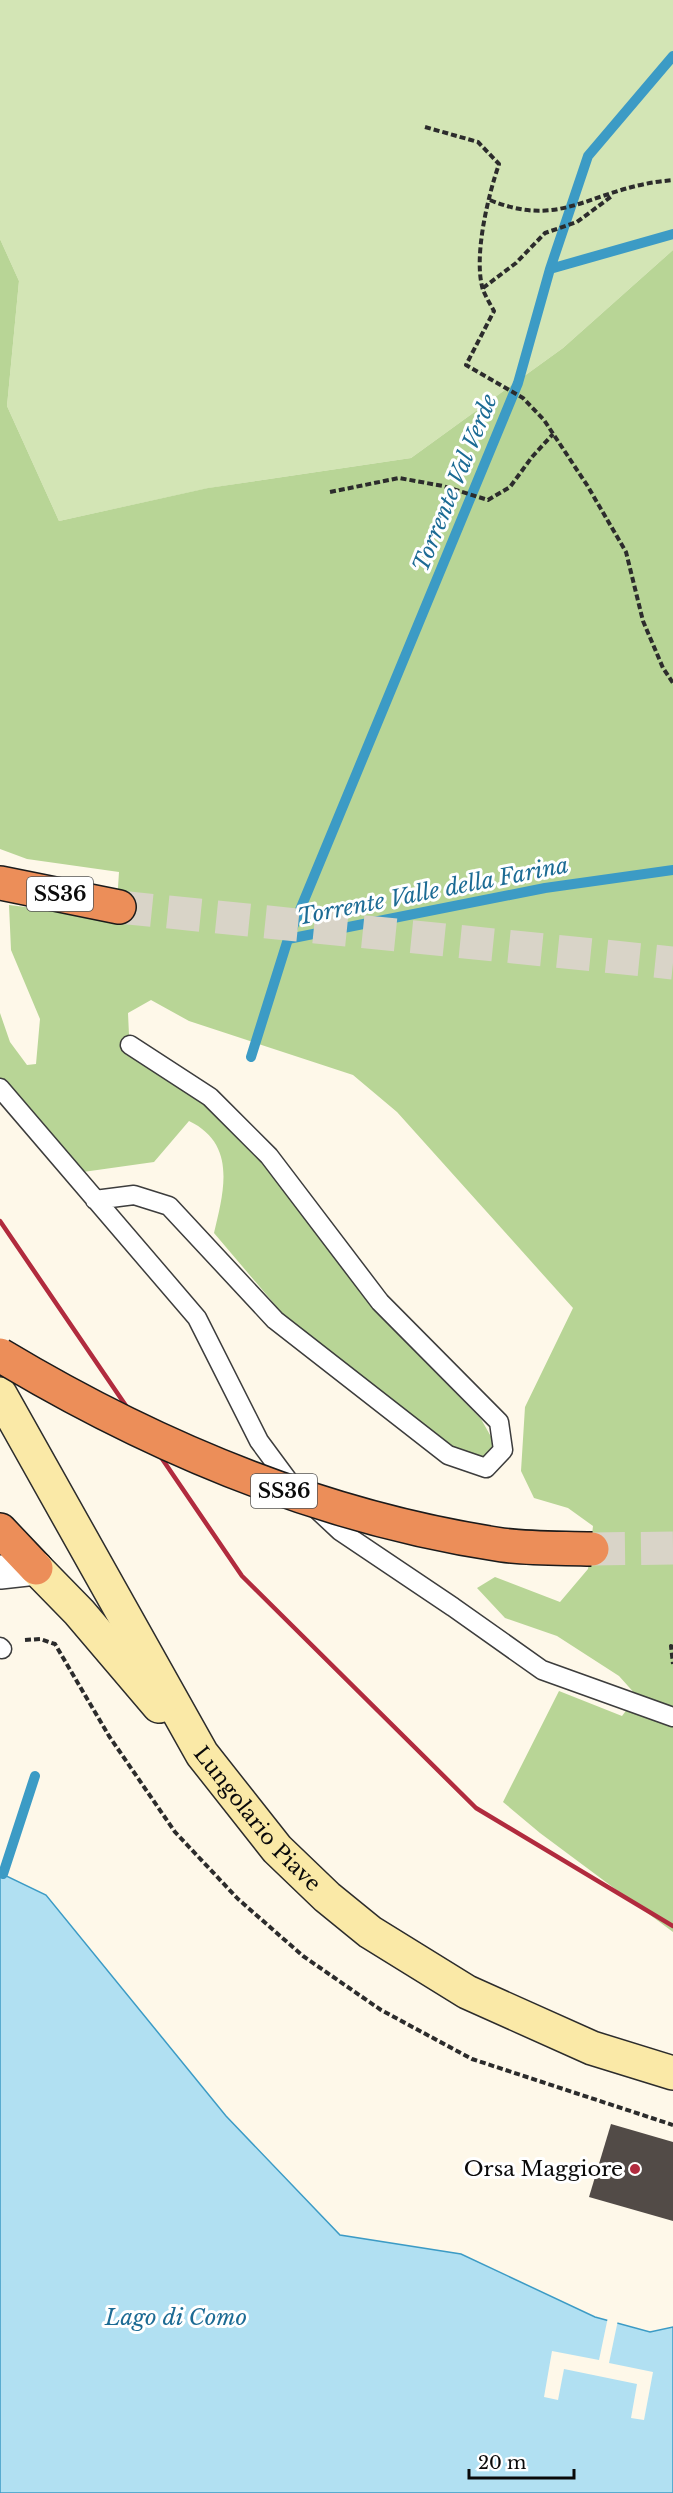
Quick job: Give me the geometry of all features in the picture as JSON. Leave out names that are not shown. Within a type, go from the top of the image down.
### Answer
[{"type":"highway","name":"SS36","points":[[0,883],[119,908]]},
{"type":"highway","name":"SS36","points":[[0,1355],[110,1417],[185,1453],[256,1481],[344,1511],[429,1531],[504,1545],[592,1549]]},
{"type":"highway","points":[[0,1530],[36,1568]]},
{"type":"main road","name":"Lungolario Piave","points":[[0,1394],[202,1754],[277,1849],[327,1897],[370,1932],[467,1992],[592,2048],[673,2073]]},
{"type":"main road","points":[[36,1568],[78,1612],[202,1754]]},
{"type":"street","points":[[0,1572],[36,1568]]},
{"type":"lane","points":[[95,1200],[134,1195],[169,1206],[274,1320],[448,1455],[486,1468],[503,1450],[499,1422],[380,1302],[269,1156],[210,1097],[130,1045]]},
{"type":"lane","points":[[0,1088],[197,1318],[259,1441],[293,1487],[340,1531],[542,1670],[673,1717]]},
{"type":"path","points":[[425,127],[478,142],[499,164],[479,247],[483,289],[494,311],[466,365],[523,398],[554,434],[626,552],[643,621],[663,668],[673,683]]},
{"type":"path","points":[[490,200],[505,206],[545,212],[586,203],[645,184],[673,180]]},
{"type":"path","points":[[483,289],[516,262],[545,233],[577,222],[615,194]]},
{"type":"path","points":[[330,492],[399,478],[443,486],[488,500],[510,487],[532,457],[554,434]]},
{"type":"path","points":[[673,1647],[671,1646],[673,1664]]},
{"type":"green space","points":[[0,0],[673,0],[673,250],[563,348],[411,458],[209,488],[59,521],[7,406],[19,281],[0,239]]},
{"type":"green space","points":[[0,239],[19,281],[7,406],[59,521],[208,488],[411,458],[563,348],[673,250],[673,1932],[540,1833],[503,1802],[559,1691],[622,1716],[637,1696],[619,1676],[557,1636],[505,1618],[477,1588],[495,1577],[560,1602],[588,1569],[593,1526],[568,1508],[534,1498],[521,1471],[525,1407],[573,1308],[397,1112],[353,1075],[189,1021],[151,1000],[128,1013],[129,1035],[124,1048],[181,1082],[254,1148],[356,1285],[398,1334],[481,1419],[494,1442],[491,1452],[484,1458],[449,1446],[287,1319],[214,1233],[221,1201],[223,1170],[221,1155],[215,1142],[204,1131],[189,1121],[154,1162],[83,1172],[0,1099],[0,1013],[10,1042],[27,1065],[36,1064],[40,1019],[11,950],[9,905],[116,918],[119,872],[27,859],[0,849]]},
{"type":"water","name":"Lago di Como","points":[[0,1873],[46,1895],[226,2116],[340,2235],[461,2254],[595,2317],[650,2332],[673,2327],[673,2493],[0,2493]]},
{"type":"pier","points":[[608,2317],[618,2320],[609,2363],[653,2372],[644,2420],[631,2418],[637,2384],[564,2369],[558,2400],[544,2397],[552,2351],[599,2360]]},
{"type":"building","name":"Orsa Maggiore","points":[[611,2124],[673,2142],[673,2221],[589,2197]]},
{"type":"waterway","name":"Torrente Val Verde","points":[[288,939],[518,383],[550,269],[588,156],[673,56]]},
{"type":"waterway","points":[[550,269],[673,234]]},
{"type":"waterway","name":"Torrente Valle della Farina","points":[[251,1057],[288,939],[545,888],[673,870]]},
{"type":"waterway","name":"Torrente Valle della Farina","points":[[3,1874],[35,1776]]},
{"type":"tunnel","points":[[119,907],[673,963]]},
{"type":"tunnel","points":[[592,1549],[673,1548]]},
{"type":"railway","points":[[0,1221],[242,1576],[476,1808],[673,1926]]},
{"type":"place","name":"Orsa Maggiore","points":[[635,2169]]}]
